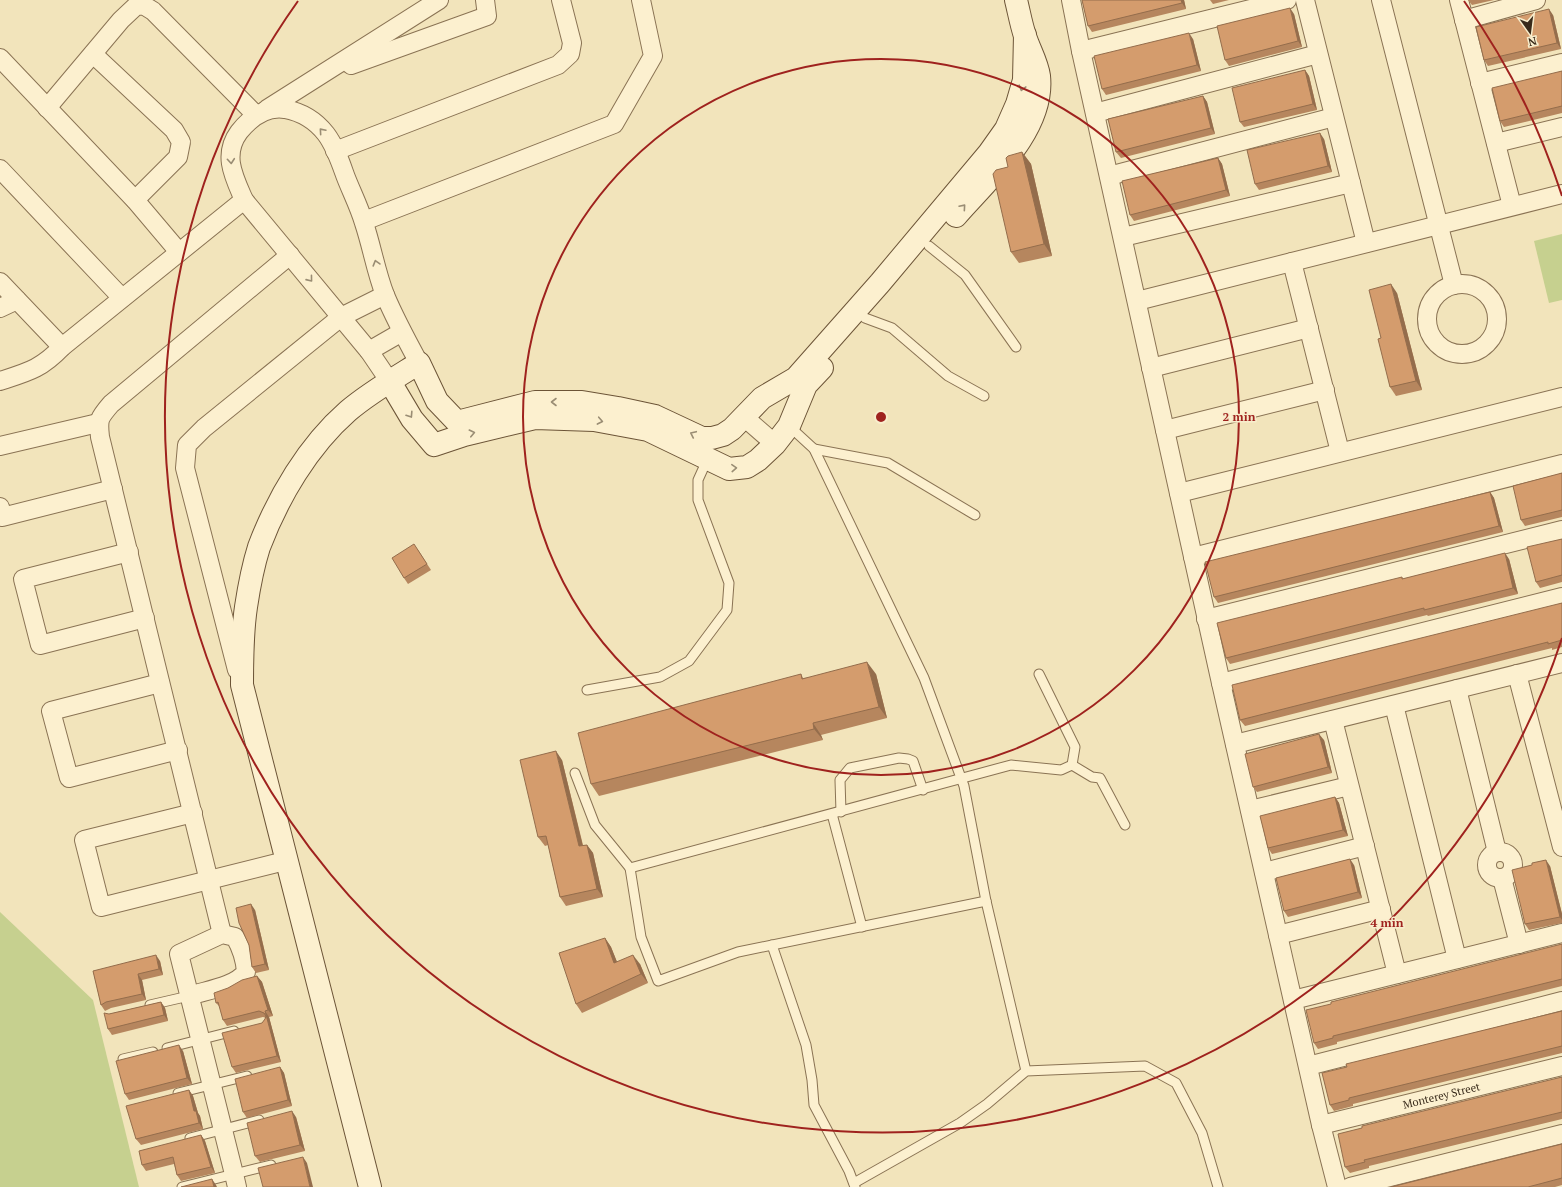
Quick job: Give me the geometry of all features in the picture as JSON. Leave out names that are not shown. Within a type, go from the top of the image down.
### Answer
[{"type":"street","points":[[439,0],[261,112],[245,124],[236,137],[230,153],[232,173],[244,200],[369,351],[412,419],[434,445],[464,435],[535,418],[594,420],[648,430],[714,448]]},
{"type":"street","points":[[320,76],[487,16],[485,0]]},
{"type":"street","points":[[335,151],[558,65],[570,54],[572,43],[561,0]]},
{"type":"street","points":[[364,221],[614,124],[653,56],[641,0]]},
{"type":"street","points":[[261,112],[280,108],[294,111],[308,118],[326,134],[335,151],[364,221],[385,295],[402,332],[438,401],[457,422],[535,402],[582,402],[655,416],[702,438],[712,438],[714,448],[729,469],[747,467],[758,460],[775,444],[789,426],[806,386],[865,318],[924,242],[1006,129],[1017,104],[1024,80],[1025,35],[1016,0]]},
{"type":"street","points":[[1072,0],[1081,51],[1206,618],[1321,1125],[1337,1187]]},
{"type":"street","points":[[1081,51],[1287,0]]},
{"type":"street","points":[[1305,0],[1366,243]]},
{"type":"street","points":[[1382,0],[1454,285]]},
{"type":"street","points":[[1459,0],[1512,206]]},
{"type":"street","points":[[1464,20],[1536,0]]},
{"type":"street","points":[[47,108],[130,10],[137,5],[144,6],[153,11],[261,112]]},
{"type":"street","points":[[93,54],[174,130],[181,142],[178,157],[135,200]]},
{"type":"street","points":[[1095,113],[1318,54]]},
{"type":"street","points":[[0,58],[135,200],[179,252]]},
{"type":"street","points":[[1480,83],[1562,63]]},
{"type":"street","points":[[1109,176],[1334,117]]},
{"type":"street","points":[[1496,143],[1562,127]]},
{"type":"street","points":[[0,169],[122,298]]},
{"type":"street","points":[[1123,237],[1351,183]]},
{"type":"street","points":[[1137,301],[1562,194]]},
{"type":"street","points":[[0,381],[32,371],[50,360],[62,347],[244,200]]},
{"type":"street","points":[[714,448],[762,398],[796,378],[880,283],[924,242]]},
{"type":"street","points":[[222,934],[100,437],[98,423],[103,413],[111,404],[290,255]]},
{"type":"street","points":[[1292,262],[1340,452]]},
{"type":"street","points":[[0,282],[62,347]]},
{"type":"street","points":[[370,1187],[185,468],[187,445],[204,428],[341,317],[385,295]]},
{"type":"street","points":[[0,308],[17,300]]},
{"type":"street","points":[[1151,368],[1309,328]]},
{"type":"street","points":[[369,351],[402,332]]},
{"type":"street","points":[[242,686],[243,639],[246,608],[259,549],[269,524],[296,474],[329,430],[349,411],[419,363]]},
{"type":"street","points":[[775,390],[798,406]]},
{"type":"street","points":[[1165,430],[1325,390]]},
{"type":"street","points":[[1179,493],[1562,397]]},
{"type":"street","points":[[744,417],[775,444]]},
{"type":"street","points":[[0,446],[98,423]]},
{"type":"street","points":[[1193,557],[1562,464]]},
{"type":"street","points":[[0,507],[2,517],[113,489]]},
{"type":"street","points":[[1206,618],[1562,530]]},
{"type":"street","points":[[129,552],[23,579],[40,645],[144,618]]},
{"type":"street","points":[[1221,683],[1562,597]]},
{"type":"street","points":[[1235,744],[1562,663]]},
{"type":"street","points":[[1517,674],[1562,847]]},
{"type":"street","points":[[160,683],[51,711],[69,778],[178,750]]},
{"type":"street","points":[[1457,689],[1497,852],[1506,854],[1512,860],[1512,870],[1510,874],[1502,878],[1519,944]]},
{"type":"street","points":[[1394,705],[1457,959]]},
{"type":"street","points":[[1332,720],[1397,974]]},
{"type":"street","points":[[1250,810],[1349,786]]},
{"type":"street","points":[[193,813],[84,840],[101,907],[285,861]]},
{"type":"street","points":[[1264,872],[1364,846]]},
{"type":"street","points":[[1278,935],[1380,910]]},
{"type":"street","points":[[1293,1000],[1562,933]]},
{"type":"street","points":[[190,996],[228,984],[242,977],[246,972],[242,949],[236,937],[222,934],[179,954],[236,1181]]},
{"type":"street","points":[[1308,1066],[1562,1001]]},
{"type":"street","name":"Monterey Street","points":[[1321,1125],[1562,1066]]},
{"type":"street","points":[[1350,1187],[1562,1134]]},
{"type":"lane","points":[[924,242],[965,275],[1016,347]]},
{"type":"lane","points":[[865,318],[892,328],[948,376],[984,396]]},
{"type":"lane","points":[[789,426],[814,449],[924,678],[962,780],[986,901],[1026,1071]]},
{"type":"lane","points":[[587,690],[660,677],[689,661],[727,610],[729,583],[698,500],[698,480],[714,448]]},
{"type":"lane","points":[[814,449],[888,463],[975,515]]},
{"type":"lane","points":[[1039,674],[1075,747],[1072,765]]},
{"type":"lane","points":[[862,927],[837,813],[840,780],[850,768],[899,758],[908,759],[913,761],[923,790]]},
{"type":"lane","points":[[630,868],[962,780],[1011,765],[1062,770],[1072,765]]},
{"type":"lane","points":[[1072,765],[1092,777],[1100,778],[1125,825]]},
{"type":"lane","points":[[575,772],[595,826],[630,868],[641,937],[658,981],[738,952],[986,901]]},
{"type":"lane","points":[[772,945],[806,1045],[812,1080],[814,1105],[849,1172],[854,1185],[960,1123],[987,1104],[1026,1071],[1145,1066],[1176,1083],[1202,1133],[1218,1187]]},
{"type":"lane","points":[[143,1007],[190,996]]},
{"type":"lane","points":[[123,1059],[243,1029]]},
{"type":"lane","points":[[168,1096],[258,1073]]},
{"type":"lane","points":[[178,1141],[265,1119]]},
{"type":"lane","points":[[182,1187],[236,1181],[277,1164]]},
{"type":"green space","points":[[1562,234],[1562,300],[1549,303],[1534,241]]},
{"type":"green space","points":[[0,912],[93,1000],[139,1187],[0,1187]]},
{"type":"building","points":[[1082,0],[1181,0],[1182,3],[1088,26]]},
{"type":"building","points":[[1290,8],[1298,41],[1225,60],[1217,26]]},
{"type":"building","points":[[1549,9],[1557,43],[1484,60],[1476,27]]},
{"type":"building","points":[[1189,33],[1197,65],[1102,89],[1094,56]]},
{"type":"building","points":[[1305,70],[1313,104],[1240,122],[1232,88]]},
{"type":"building","points":[[1562,71],[1562,106],[1500,121],[1492,88]]},
{"type":"building","points":[[1203,96],[1211,128],[1116,152],[1108,119]]},
{"type":"building","points":[[1320,133],[1328,166],[1255,184],[1247,150]]},
{"type":"building","points":[[1022,152],[1044,244],[1011,252],[993,174],[996,170],[1008,167],[1006,158],[1008,156]]},
{"type":"building","points":[[1218,158],[1226,190],[1130,215],[1122,181]]},
{"type":"building","points":[[1391,284],[1416,381],[1390,387],[1378,339],[1381,338],[1369,290]]},
{"type":"building","points":[[1562,473],[1562,510],[1521,520],[1513,486]]},
{"type":"building","points":[[1490,492],[1499,526],[1214,597],[1205,562]]},
{"type":"building","points":[[1562,539],[1562,575],[1536,582],[1527,547]]},
{"type":"building","points":[[414,544],[427,564],[404,578],[392,558]]},
{"type":"building","points":[[1505,553],[1513,588],[1424,610],[1424,608],[1226,658],[1217,623]]},
{"type":"building","points":[[1562,603],[1562,640],[1548,644],[1548,642],[1240,720],[1232,685]]},
{"type":"building","points":[[867,662],[879,707],[813,723],[814,729],[591,784],[578,733],[801,674],[802,679]]},
{"type":"building","points":[[1319,734],[1328,767],[1253,787],[1245,754]]},
{"type":"building","points":[[556,751],[579,846],[587,845],[597,889],[560,897],[546,836],[538,837],[520,760]]},
{"type":"building","points":[[1335,797],[1343,830],[1268,848],[1260,816]]},
{"type":"building","points":[[1350,859],[1358,892],[1284,911],[1276,878]]},
{"type":"building","points":[[1546,860],[1560,917],[1525,924],[1512,870]]},
{"type":"building","points":[[251,904],[265,964],[252,967],[249,945],[239,923],[236,908]]},
{"type":"building","points":[[605,938],[614,963],[633,955],[641,974],[576,1004],[559,953]]},
{"type":"building","points":[[1562,944],[1562,979],[1333,1036],[1333,1038],[1314,1043],[1306,1010],[1331,1004],[1331,1002]]},
{"type":"building","points":[[156,955],[159,969],[138,974],[142,994],[106,1002],[101,1005],[93,971]]},
{"type":"building","points":[[257,976],[268,1010],[265,1011],[277,1056],[232,1067],[222,1033],[262,1023],[266,1016],[264,1013],[259,1011],[223,1020],[218,1002],[216,1003],[214,993],[228,988],[242,980]]},
{"type":"building","points":[[161,1002],[164,1015],[108,1029],[104,1013],[109,1014]]},
{"type":"building","points":[[1562,1011],[1562,1046],[1349,1098],[1349,1100],[1330,1105],[1322,1073],[1347,1067],[1346,1064]]},
{"type":"building","points":[[179,1045],[187,1078],[125,1094],[116,1061]]},
{"type":"building","points":[[280,1067],[288,1100],[243,1112],[235,1079]]},
{"type":"building","points":[[1562,1077],[1562,1112],[1364,1160],[1365,1162],[1345,1167],[1338,1134],[1362,1128],[1362,1126]]},
{"type":"building","points":[[189,1090],[194,1111],[196,1111],[199,1123],[136,1139],[126,1106]]},
{"type":"building","points":[[292,1111],[300,1145],[255,1156],[247,1123]]},
{"type":"building","points":[[201,1135],[211,1167],[177,1175],[173,1157],[142,1165],[139,1151]]},
{"type":"building","points":[[1562,1144],[1562,1178],[1528,1187],[1391,1187]]},
{"type":"building","points":[[303,1157],[310,1187],[263,1187],[258,1168]]},
{"type":"building","points":[[212,1179],[214,1187],[181,1187]]}]
